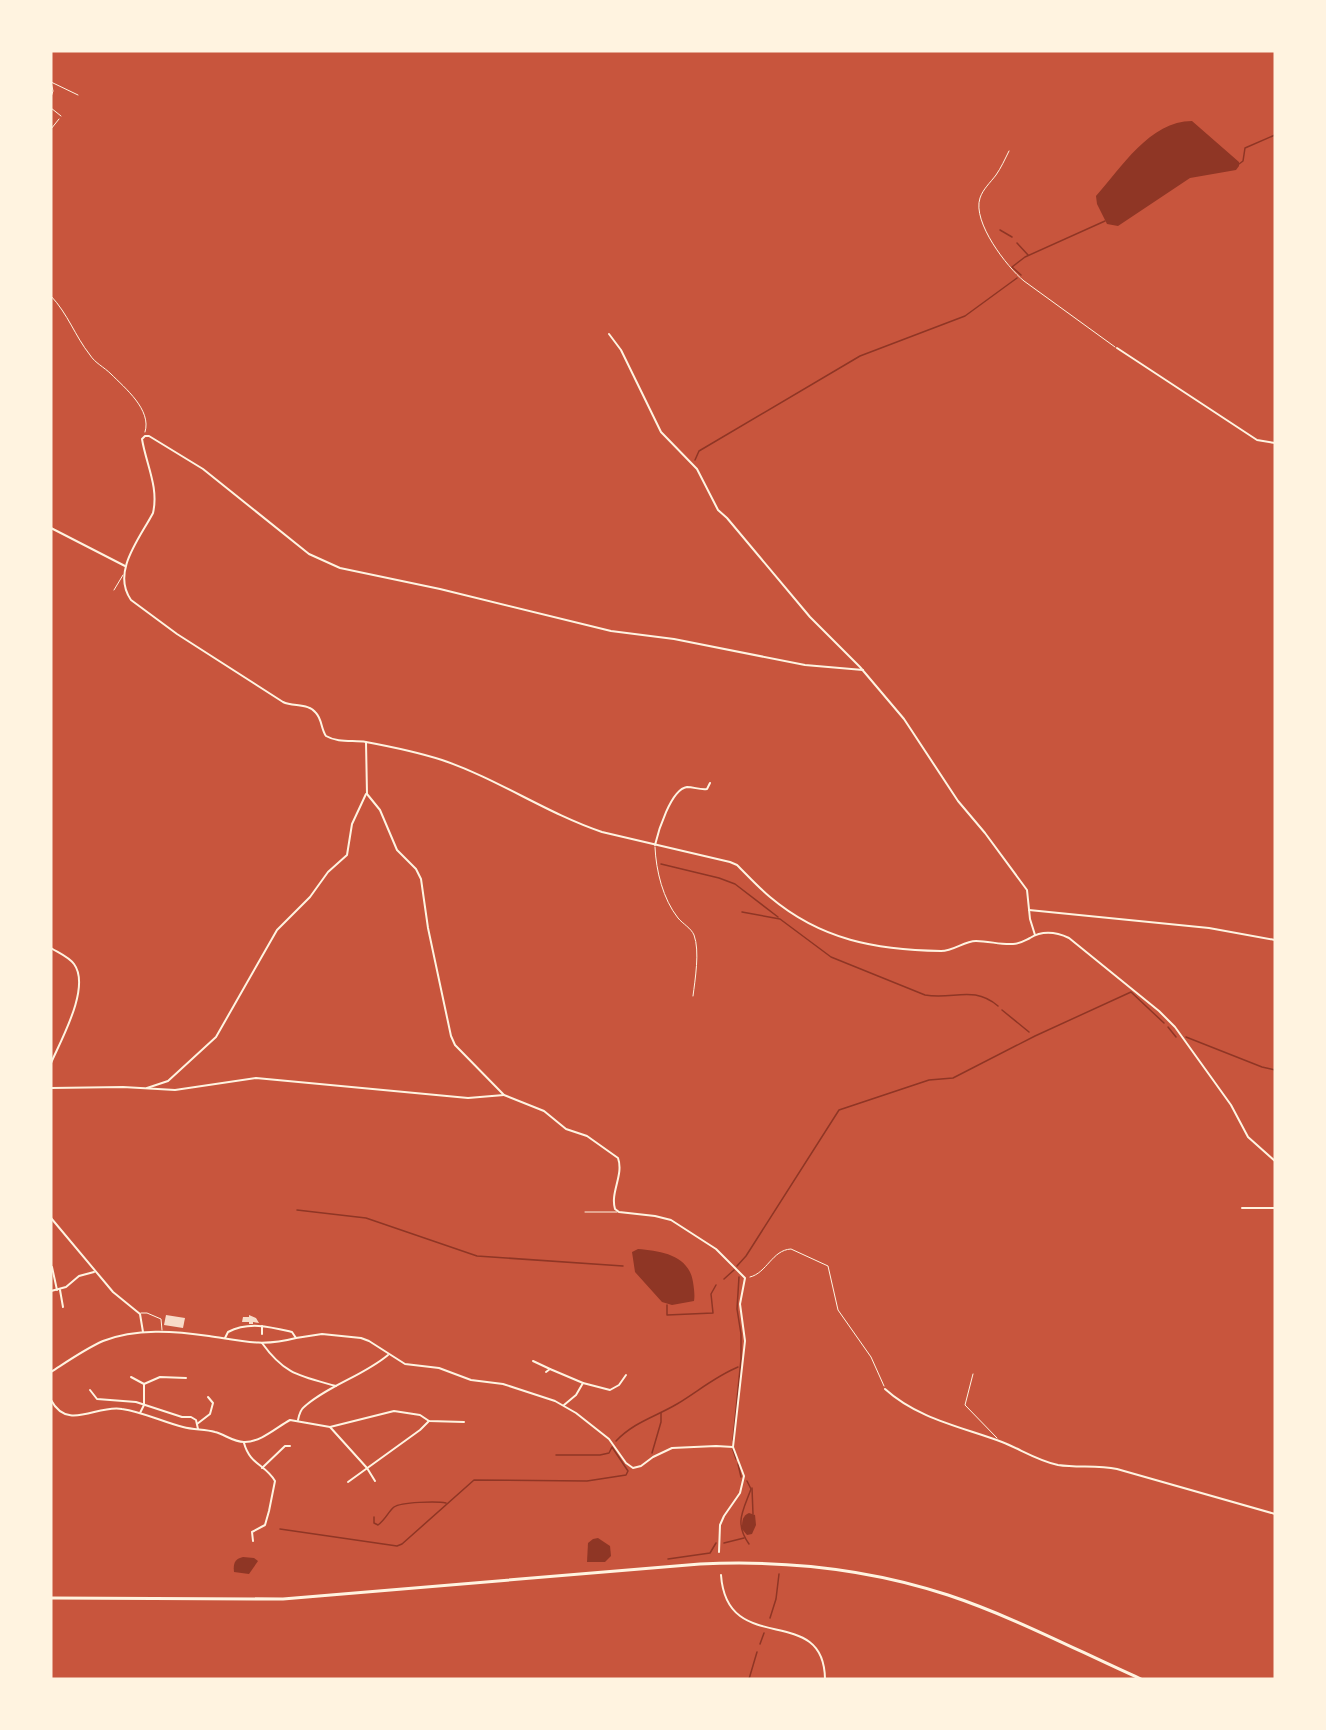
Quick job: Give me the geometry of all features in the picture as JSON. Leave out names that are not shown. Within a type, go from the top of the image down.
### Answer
[{"type":"highway","points":[[51,1598],[283,1599],[700,1564],[792,1565],[853,1573],[948,1595],[988,1610],[1141,1679]]},
{"type":"street","points":[[609,334],[621,350],[661,432],[697,469],[718,510],[810,618],[863,670],[904,719],[958,801],[986,832],[1020,878],[1029,894],[1031,926],[1035,935]]},
{"type":"street","points":[[1117,348],[1257,440],[1275,443]]},
{"type":"street","points":[[863,670],[805,665],[666,638],[611,632],[440,589],[340,568],[309,554],[194,464],[149,436],[143,437],[142,441],[154,488],[155,504],[153,513],[125,566],[123,575],[131,600],[177,634],[283,702],[314,710],[318,715],[323,733],[331,739],[405,749],[481,774],[512,792],[581,825],[655,845],[730,861],[771,898],[798,917],[814,927],[856,943],[943,951],[975,941],[1016,944],[1035,935],[1054,933],[1069,938],[1159,1011],[1175,1028],[1231,1105],[1248,1137],[1275,1161]]},
{"type":"street","points":[[51,528],[125,566]]},
{"type":"street","points":[[141,1089],[168,1081],[216,1037],[278,930],[310,897],[328,872],[347,855],[352,824],[367,794],[366,742]]},
{"type":"street","points":[[655,845],[663,818],[679,791],[686,787],[706,789],[710,783]]},
{"type":"street","points":[[367,794],[380,810],[397,850],[419,874],[452,1041],[504,1095],[544,1111],[566,1129],[587,1136],[618,1158],[620,1167],[613,1201],[615,1209],[619,1212],[655,1216],[671,1221],[716,1249],[745,1278],[740,1304],[745,1341],[733,1447],[744,1476],[740,1493],[720,1525],[719,1552]]},
{"type":"street","points":[[1029,910],[1209,928],[1275,940]]},
{"type":"street","points":[[51,948],[75,965],[80,982],[77,999],[51,1063]]},
{"type":"street","points":[[51,1088],[187,1089],[256,1078],[468,1098],[504,1095]]},
{"type":"street","points":[[1242,1208],[1275,1208]]},
{"type":"street","points":[[51,1218],[113,1292],[140,1314],[143,1332]]},
{"type":"street","points":[[52,1267],[63,1307]]},
{"type":"street","points":[[51,1291],[70,1285],[80,1276],[95,1272]]},
{"type":"street","points":[[225,1338],[228,1332],[245,1326],[262,1326],[292,1332],[296,1338]]},
{"type":"street","points":[[262,1326],[262,1334]]},
{"type":"street","points":[[51,1372],[102,1342],[143,1332],[190,1333],[239,1342],[262,1343],[322,1334],[354,1336],[369,1341],[405,1364],[439,1368],[471,1380],[514,1387],[564,1405],[609,1439],[626,1463],[633,1468],[641,1467],[653,1457],[672,1448],[733,1447]]},
{"type":"street","points":[[262,1343],[272,1357],[295,1375],[336,1386]]},
{"type":"street","points":[[298,1419],[304,1407],[336,1386],[371,1368],[388,1355]]},
{"type":"street","points":[[533,1360],[583,1383],[610,1390],[619,1385],[626,1375]]},
{"type":"street","points":[[546,1372],[550,1369]]},
{"type":"street","points":[[131,1377],[144,1384]]},
{"type":"street","points":[[144,1384],[160,1377],[186,1378]]},
{"type":"street","points":[[564,1405],[576,1395],[583,1383]]},
{"type":"street","points":[[140,1413],[144,1405],[144,1384]]},
{"type":"street","points":[[885,1389],[897,1400],[920,1413],[1000,1442],[1046,1462],[1067,1466],[1100,1466],[1117,1469],[1275,1514]]},
{"type":"street","points":[[90,1390],[97,1399],[124,1400],[182,1417],[191,1417],[198,1429]]},
{"type":"street","points":[[197,1424],[211,1412],[213,1403],[208,1397]]},
{"type":"street","points":[[51,1400],[56,1408],[68,1415],[83,1415],[112,1408],[140,1413],[164,1422],[211,1430],[243,1443],[261,1437],[290,1419],[330,1427],[394,1411],[420,1415],[429,1421],[465,1422]]},
{"type":"street","points":[[348,1482],[429,1421]]},
{"type":"street","points":[[330,1427],[367,1468],[375,1481]]},
{"type":"street","points":[[243,1443],[248,1455],[272,1476],[275,1482],[265,1526],[252,1532],[253,1541]]},
{"type":"street","points":[[262,1468],[285,1446],[290,1446]]},
{"type":"street","points":[[721,1575],[723,1592],[733,1610],[751,1623],[808,1640],[822,1656],[825,1679]]},
{"type":"lane","points":[[51,82],[78,95]]},
{"type":"lane","points":[[51,82],[53,91],[51,97]]},
{"type":"lane","points":[[51,108],[61,116]]},
{"type":"lane","points":[[1009,151],[999,170],[983,191],[978,206],[981,219],[997,250],[1008,266],[1024,281],[1117,348]]},
{"type":"lane","points":[[114,590],[123,575]]},
{"type":"lane","points":[[655,845],[656,869],[662,885],[676,915],[689,928],[694,937],[696,973],[693,996]]},
{"type":"lane","points":[[585,1212],[619,1212]]},
{"type":"lane","points":[[140,1314],[147,1313],[161,1319],[162,1332]]},
{"type":"lane","points":[[973,1374],[965,1405],[997,1438]]},
{"type":"path","points":[[51,129],[61,116]]},
{"type":"path","points":[[51,296],[63,311],[90,356],[110,372],[143,411],[147,424],[143,437]]},
{"type":"path","points":[[745,1278],[756,1275],[772,1258],[786,1249],[791,1249],[828,1266],[837,1308],[871,1357],[885,1389]]},
{"type":"shaded area","points":[[1192,121],[1239,162],[1236,170],[1190,178],[1118,226],[1107,224],[1097,204],[1096,196],[1126,160],[1150,137],[1177,123]]},
{"type":"shaded area","points":[[638,1249],[664,1253],[680,1260],[690,1273],[694,1301],[672,1305],[662,1302],[635,1272],[632,1252]]},
{"type":"shaded area","points":[[749,1513],[755,1515],[756,1525],[752,1534],[747,1535],[742,1529],[742,1524]]},
{"type":"shaded area","points":[[598,1538],[610,1546],[611,1556],[605,1562],[587,1562],[588,1543]]},
{"type":"shaded area","points":[[243,1557],[254,1558],[258,1561],[249,1574],[234,1572],[235,1562]]},
{"type":"building","points":[[166,1315],[185,1318],[183,1328],[164,1325]]},
{"type":"building","points":[[249,1315],[256,1318],[259,1323],[242,1322],[243,1317],[249,1317]]},
{"type":"waterway","points":[[1239,164],[1243,161],[1245,148],[1275,135]]},
{"type":"waterway","points":[[1021,275],[1012,267],[1025,257],[1105,221]]},
{"type":"waterway","points":[[1000,230],[1012,237]]},
{"type":"waterway","points":[[1017,243],[1028,255]]},
{"type":"waterway","points":[[695,460],[699,451],[860,356],[965,316],[1017,278]]},
{"type":"waterway","points":[[661,864],[735,884],[778,917]]},
{"type":"waterway","points":[[742,912],[780,919],[831,957],[925,995],[980,996],[998,1006]]},
{"type":"waterway","points":[[737,1266],[746,1256],[839,1110],[929,1080],[953,1078],[1035,1036],[1131,992],[1164,1023]]},
{"type":"waterway","points":[[1002,1010],[1029,1032]]},
{"type":"waterway","points":[[1168,1027],[1176,1037]]},
{"type":"waterway","points":[[1186,1037],[1275,1070]]},
{"type":"waterway","points":[[297,1210],[366,1218],[477,1256],[623,1266]]},
{"type":"waterway","points":[[724,1279],[734,1270]]},
{"type":"waterway","points":[[733,1440],[741,1359],[741,1334],[737,1309],[739,1277]]},
{"type":"waterway","points":[[667,1305],[667,1315],[713,1313],[711,1294],[716,1285]]},
{"type":"waterway","points":[[616,1441],[637,1424],[677,1404],[714,1379],[738,1367]]},
{"type":"waterway","points":[[652,1453],[661,1422],[661,1413]]},
{"type":"waterway","points":[[280,1529],[397,1546],[474,1480],[587,1481],[626,1475],[628,1471],[612,1447],[609,1453],[600,1455],[556,1455]]},
{"type":"waterway","points":[[733,1450],[736,1459]]},
{"type":"waterway","points":[[738,1464],[741,1477]]},
{"type":"waterway","points":[[747,1481],[751,1489],[741,1523],[744,1537],[749,1544]]},
{"type":"waterway","points":[[752,1488],[753,1514]]},
{"type":"waterway","points":[[374,1517],[374,1523],[378,1525],[398,1505],[419,1502],[446,1503]]},
{"type":"waterway","points":[[724,1543],[744,1538]]},
{"type":"waterway","points":[[668,1559],[710,1553],[716,1543]]},
{"type":"waterway","points":[[770,1618],[776,1599],[779,1574]]},
{"type":"waterway","points":[[760,1644],[764,1633]]},
{"type":"waterway","points":[[749,1679],[757,1652]]}]
